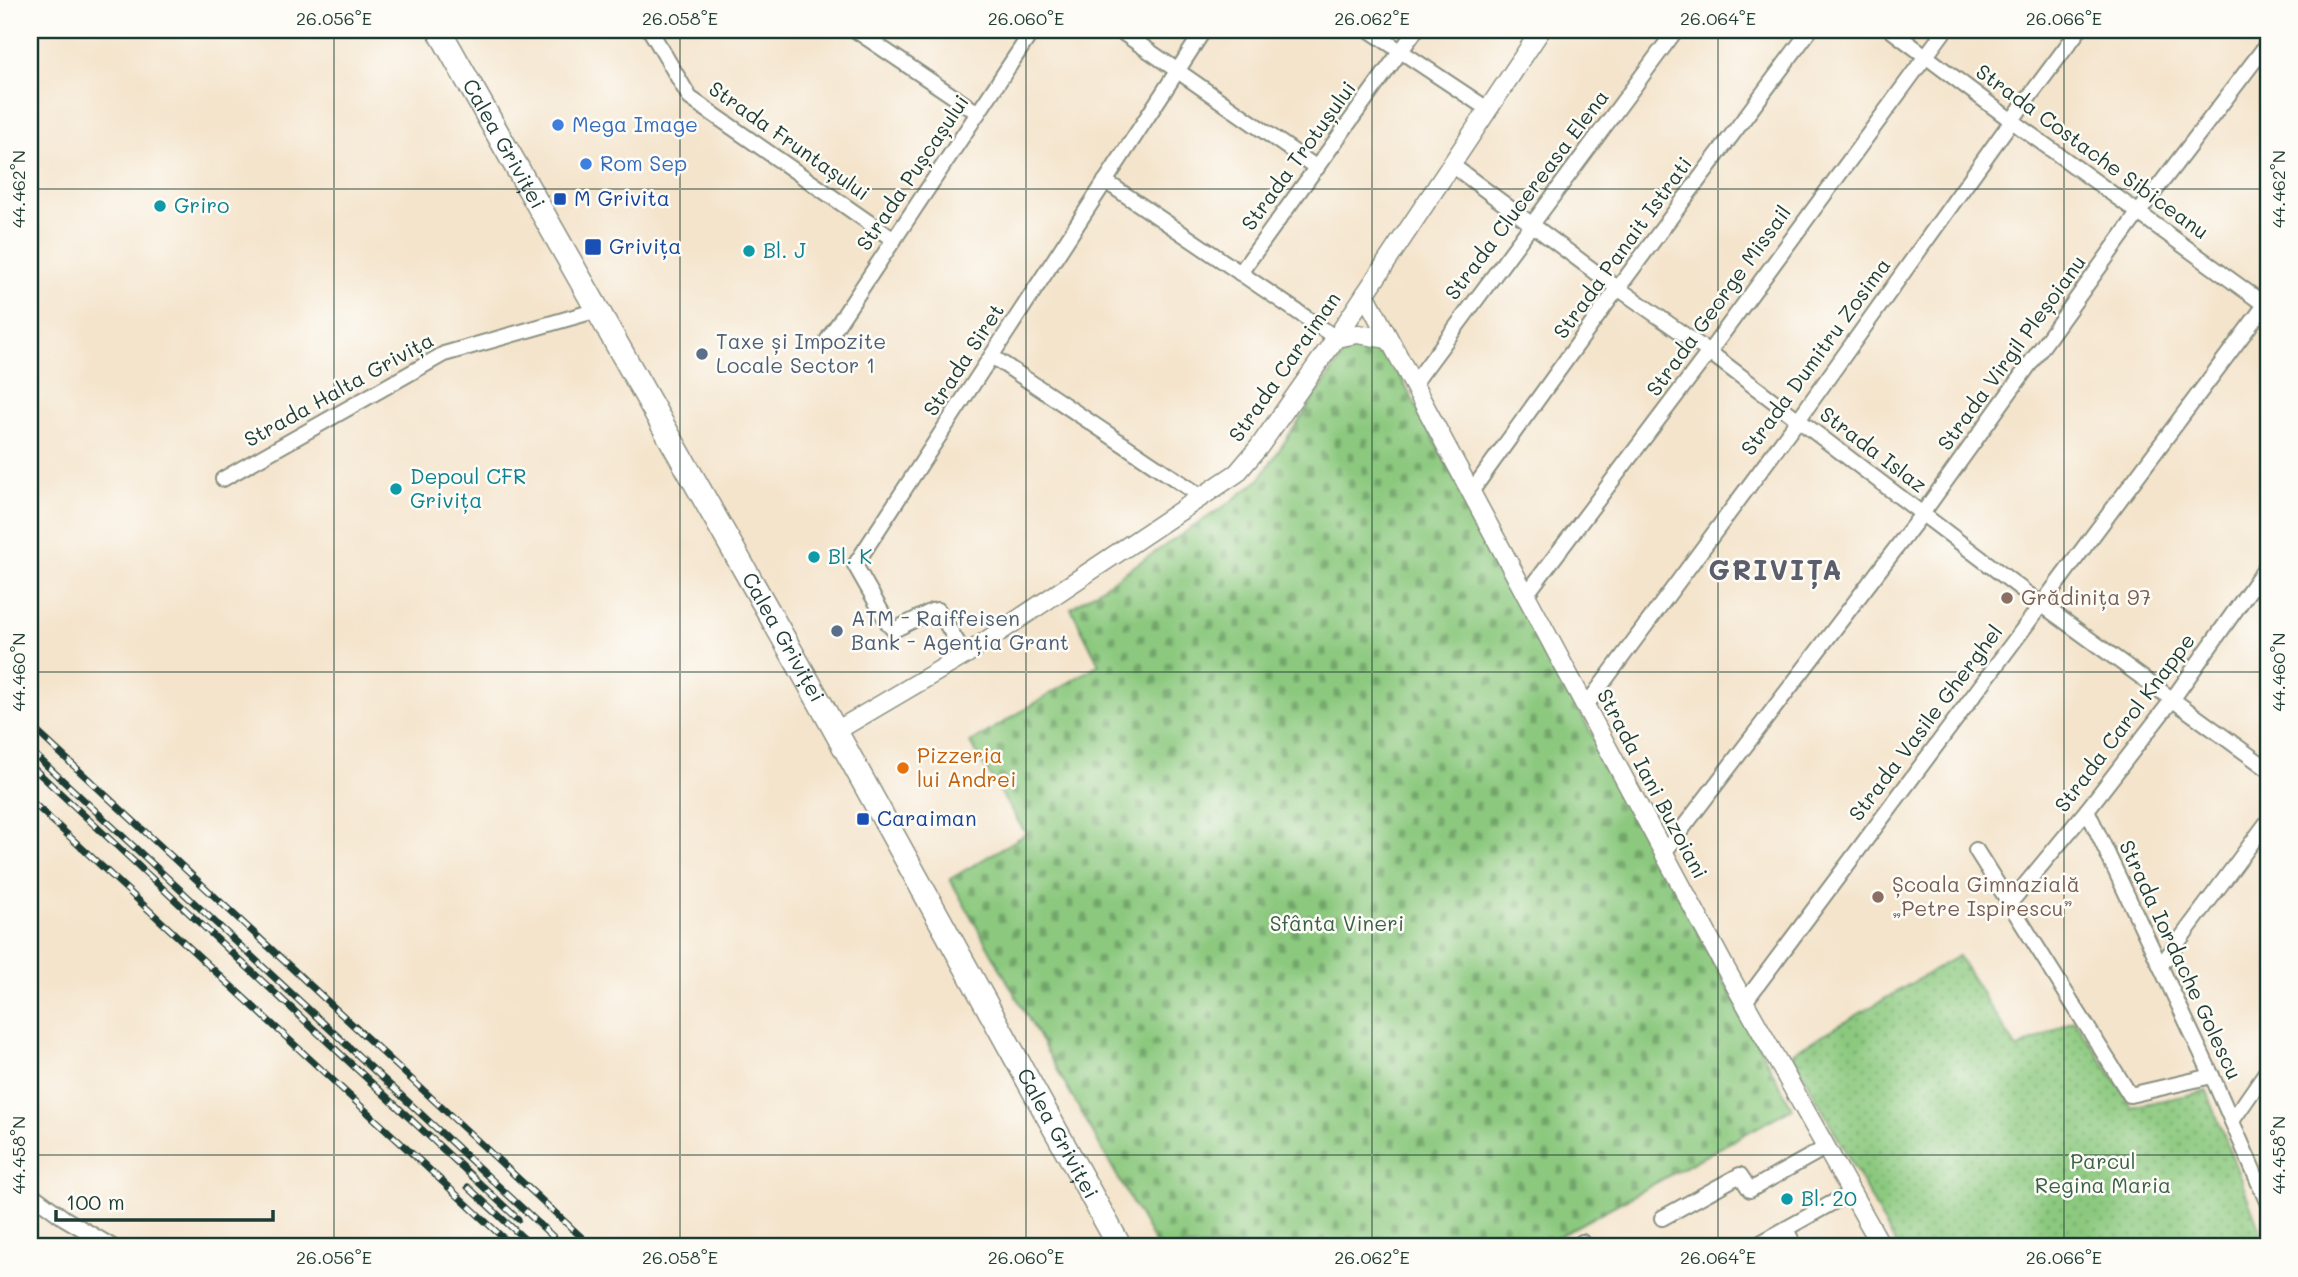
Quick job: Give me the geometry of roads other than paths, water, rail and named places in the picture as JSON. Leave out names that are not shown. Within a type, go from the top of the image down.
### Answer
[{"type":"main road","name":"Calea Griviței","points":[[439,30],[835,731],[1121,1247]]},
{"type":"street","name":"Strada Fruntașului","points":[[650,30],[690,98],[894,240]]},
{"type":"street","points":[[855,30],[978,113]]},
{"type":"street","name":"Strada Pușcașului","points":[[828,339],[1033,30]]},
{"type":"street","points":[[1119,30],[1317,168]]},
{"type":"street","name":"Strada Siret","points":[[965,655],[938,610],[894,630],[855,565],[1204,30]]},
{"type":"street","points":[[1369,30],[1489,110]]},
{"type":"street","name":"Strada Trotușului","points":[[1240,273],[1416,30]]},
{"type":"street","name":"Strada Caraiman","points":[[835,731],[965,655],[1237,472],[1259,447],[1336,338],[1541,30]]},
{"type":"street","name":"Strada Clucereasa Elena","points":[[1413,385],[1676,30]]},
{"type":"street","name":"Strada Panait Istrati","points":[[1471,492],[1810,30]]},
{"type":"street","name":"Strada Costache Sibiceanu","points":[[1891,30],[2011,121],[2267,304]]},
{"type":"street","name":"Strada George Missail","points":[[1526,596],[1945,30]]},
{"type":"street","name":"Strada Dumitru Zosima","points":[[1585,707],[1798,420],[2079,30]]},
{"type":"street","name":"Strada Virgil Pleșoianu","points":[[1663,854],[1922,514],[2139,212],[2268,43]]},
{"type":"street","name":"Strada Islaz","points":[[1452,165],[1618,289],[1709,352],[2041,604],[2268,769]]},
{"type":"street","points":[[1105,181],[1336,338],[1358,334],[1388,339]]},
{"type":"street","name":"Strada Iani Buzoiani","points":[[1364,294],[1663,854],[1882,1247]]},
{"type":"street","name":"Strada Vasile Gherghel","points":[[1744,1003],[2267,304]]},
{"type":"street","name":"Strada Halta Grivița","points":[[223,479],[444,354],[598,310]]},
{"type":"street","points":[[993,357],[1202,497]]},
{"type":"street","name":"Strada Carol Knappe","points":[[2011,903],[2172,700],[2268,564]]},
{"type":"street","name":"Strada Iordache Golescu","points":[[2087,810],[2212,1076],[2268,1204]]},
{"type":"street","points":[[2161,965],[2268,821]]},
{"type":"street","points":[[1976,850],[2130,1095],[2212,1076]]},
{"type":"street","points":[[2232,1121],[2268,1069]]},
{"type":"street","points":[[1662,1217],[1740,1175],[1750,1190],[1825,1148]]},
{"type":"street","points":[[30,1193],[64,1218],[113,1247]]},
{"type":"street","points":[[1753,1247],[1850,1193]]},
{"type":"street","points":[[1786,1229],[1795,1247]]},
{"type":"railway","points":[[30,725],[592,1247]]},
{"type":"railway","points":[[30,750],[564,1247]]},
{"type":"railway","points":[[30,765],[518,1219]]},
{"type":"railway","points":[[30,800],[513,1247]]},
{"type":"railway","points":[[468,1187],[533,1247]]},
{"type":"place","name":"Mega Image","points":[[558,125]]},
{"type":"place","name":"Rom Sep","points":[[586,164]]},
{"type":"place","name":"M Grivita","points":[[560,199]]},
{"type":"place","name":"Griro","points":[[160,206]]},
{"type":"place","name":"Grivița","points":[[593,247]]},
{"type":"place","name":"Bl. J","points":[[749,251]]},
{"type":"place","name":"Taxe și Impozite Locale Sector 1","points":[[702,354]]},
{"type":"place","name":"Depoul CFR Grivița","points":[[396,489]]},
{"type":"place","name":"Bl. K","points":[[814,557]]},
{"type":"place","name":"Grădinița 97","points":[[2007,598]]},
{"type":"place","name":"ATM - Raiffeisen Bank - Agenția Grant","points":[[837,631]]},
{"type":"place","name":"Pizzeria lui Andrei","points":[[903,768]]},
{"type":"place","name":"Caraiman","points":[[863,819]]},
{"type":"place","name":"Școala Gimnazială „Petre Ispirescu”","points":[[1878,897]]},
{"type":"place","name":"Bl. 20","points":[[1787,1199]]},
{"type":"district","name":"GRIVIȚA","points":[[1776,570]]},
{"type":"park label","name":"Sfânta Vineri","points":[[1337,924]]},
{"type":"park label","name":"Parcul Regina Maria","points":[[2103,1174]]}]
